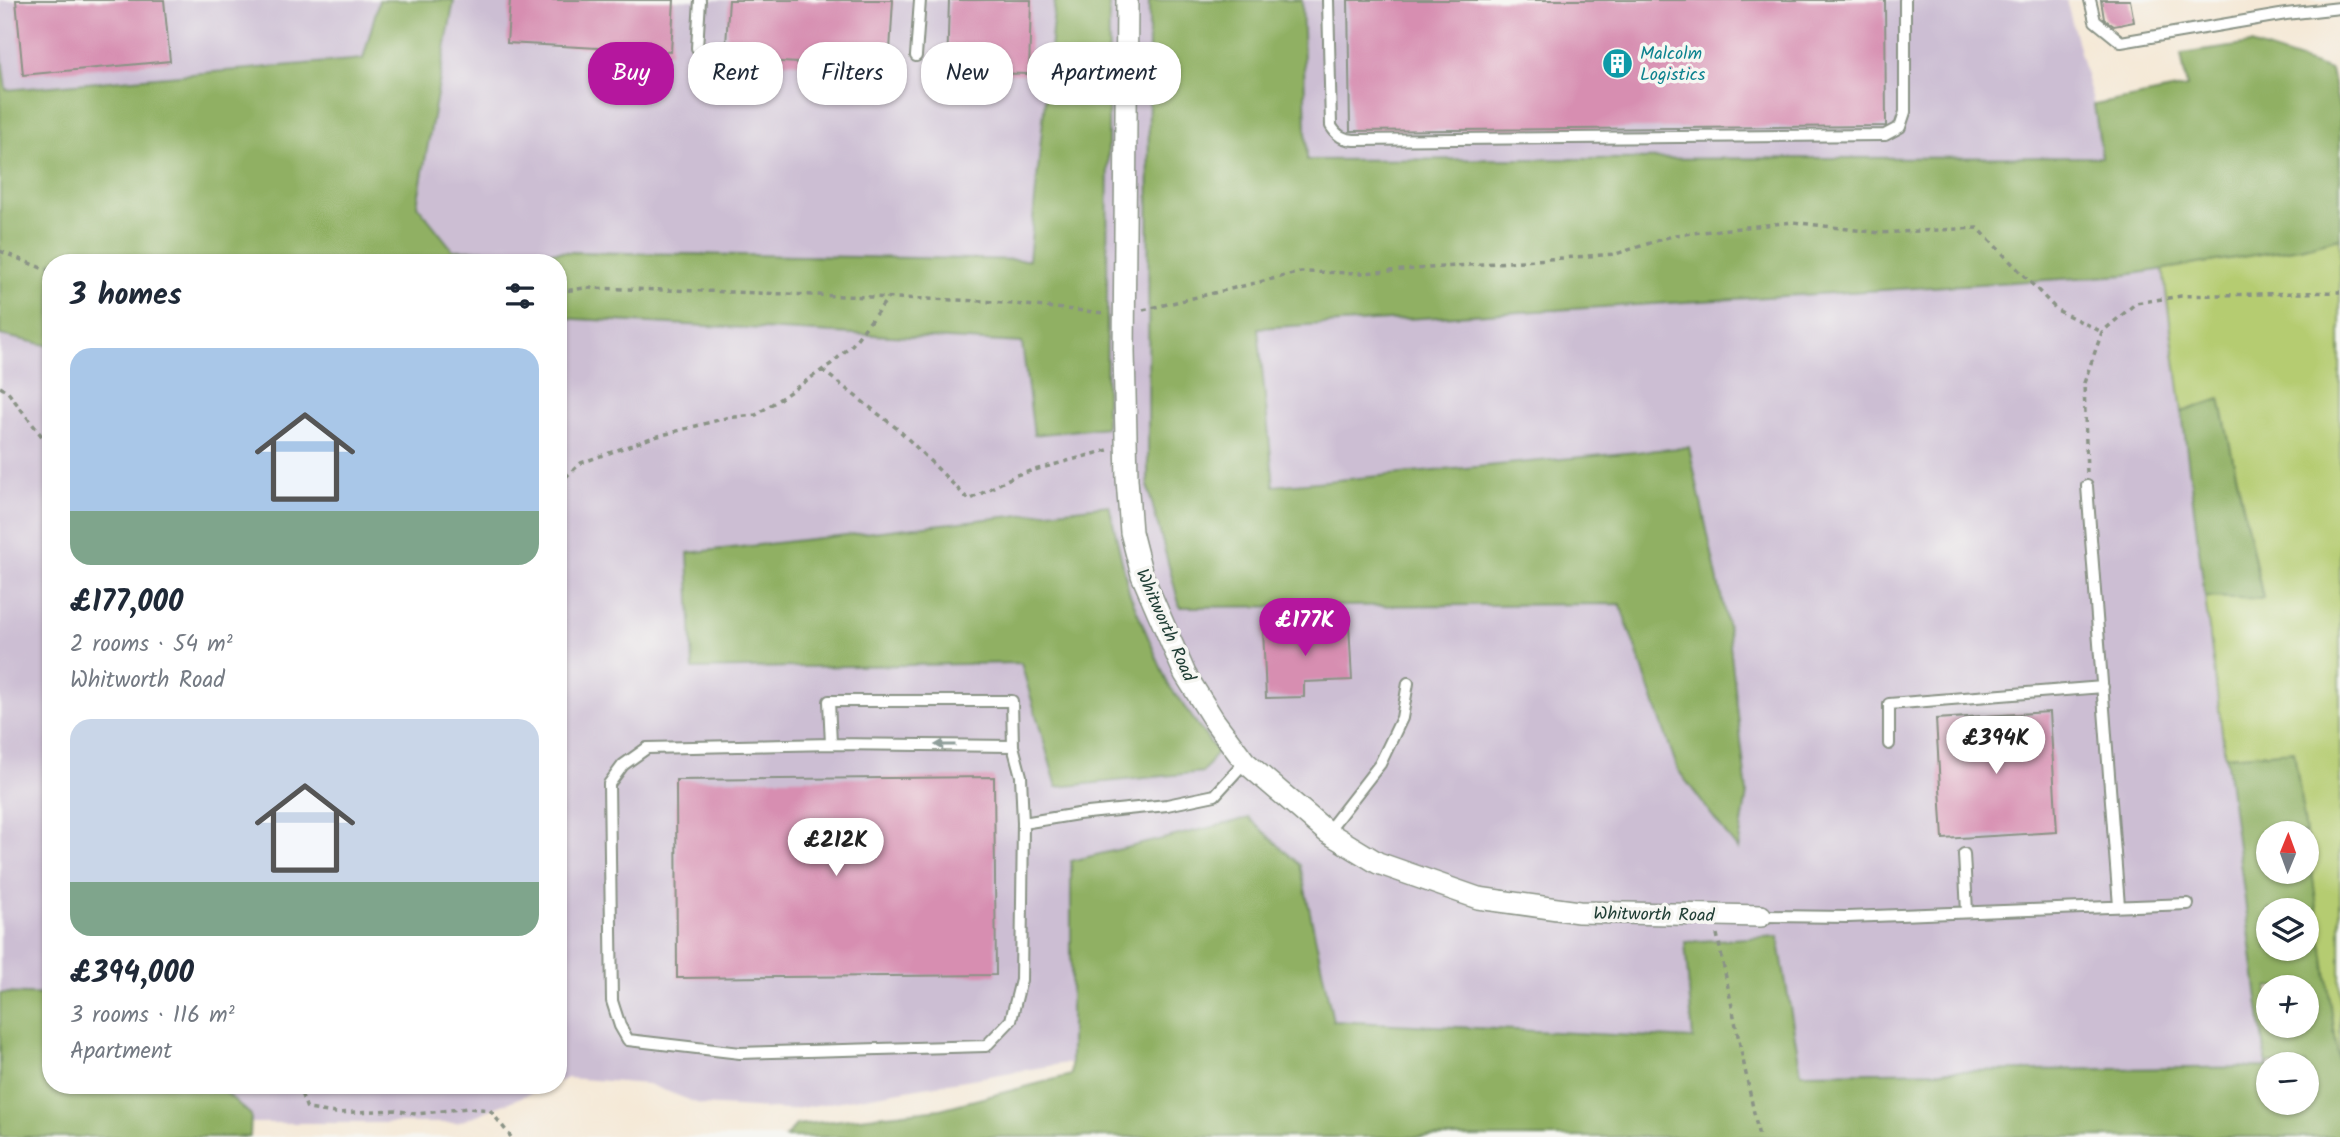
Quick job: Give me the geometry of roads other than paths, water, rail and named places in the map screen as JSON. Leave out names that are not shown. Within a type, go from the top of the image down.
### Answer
[{"type":"street","name":"Whitworth Road","points":[[1127,0],[1124,314],[1127,480],[1131,532],[1142,575],[1185,674],[1215,722],[1245,762],[1327,832],[1378,863],[1478,898],[1579,912],[1761,916]]},
{"type":"lane","points":[[697,42],[700,0]]},
{"type":"lane","points":[[916,56],[920,0]]},
{"type":"lane","points":[[1328,0],[1331,126],[1336,134],[1354,140],[1885,135],[1900,127],[1905,112],[1905,0]]},
{"type":"lane","points":[[2090,0],[2095,21],[2121,42],[2286,14],[2340,8]]},
{"type":"lane","points":[[2087,486],[2119,906]]},
{"type":"lane","points":[[1327,832],[1380,764],[1402,718],[1408,683]]},
{"type":"lane","points":[[1889,744],[1889,704],[2102,687]]},
{"type":"lane","points":[[831,744],[829,701],[1012,701],[1013,746],[1021,776],[1023,823],[1021,980],[1011,1020],[986,1046],[740,1053],[628,1040],[612,1001],[609,784],[623,765],[647,748],[831,744],[1013,746]]},
{"type":"lane","points":[[1023,823],[1078,814],[1167,805],[1215,795],[1245,762]]},
{"type":"lane","points":[[1964,854],[1968,912]]},
{"type":"lane","points":[[1761,916],[1848,917],[2188,904]]},
{"type":"place","name":"Malcolm Logistics","points":[[1617,63]]}]
